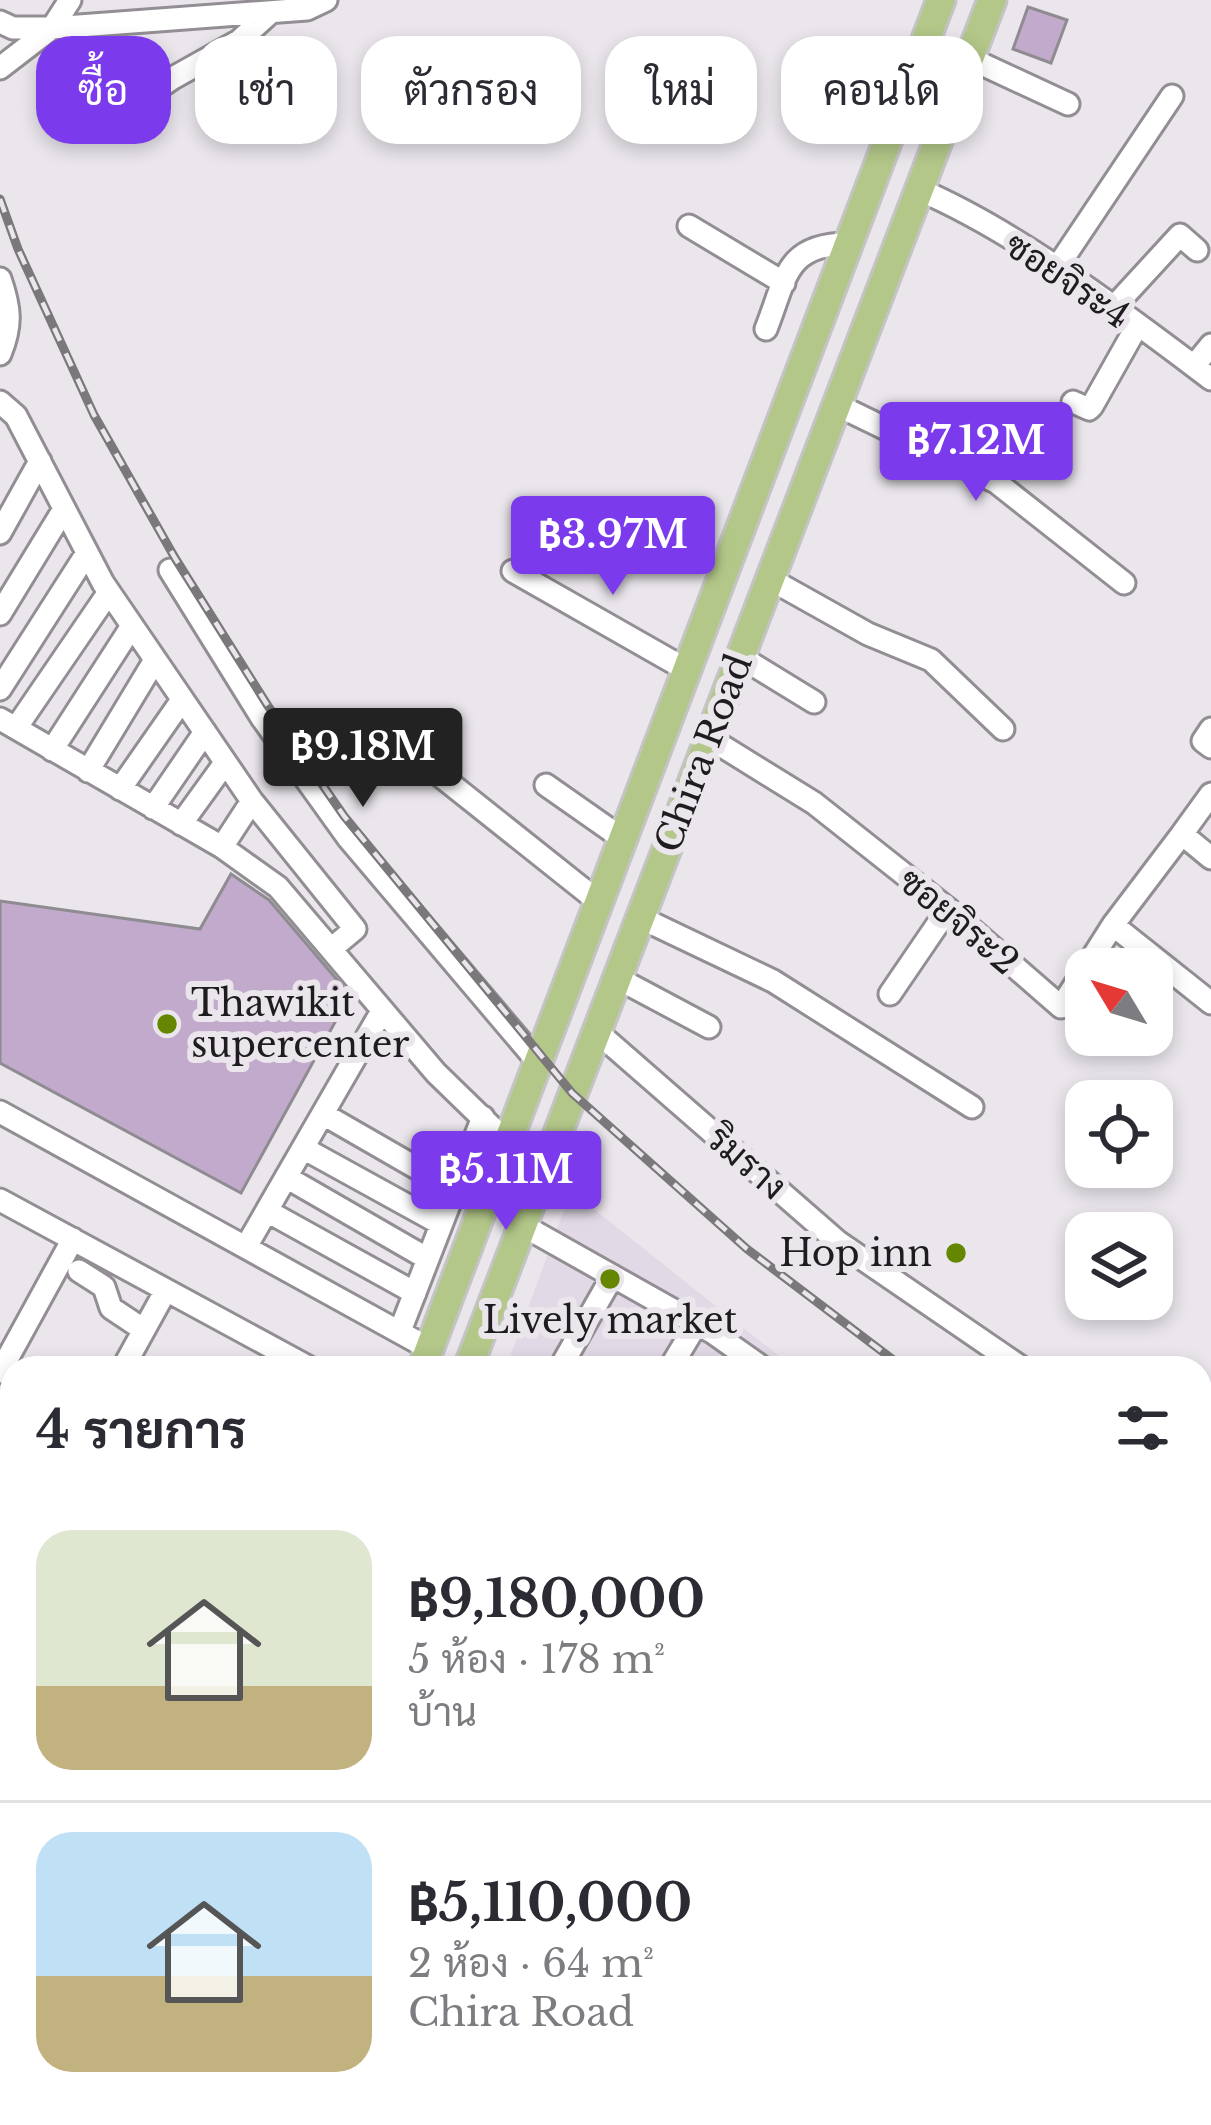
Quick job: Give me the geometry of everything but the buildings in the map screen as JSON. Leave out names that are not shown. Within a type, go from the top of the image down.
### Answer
[{"type":"main road","name":"Chira Road","points":[[427,1356],[941,0]]},
{"type":"main road","name":"Chira Road","points":[[979,36],[992,0]]},
{"type":"main road","name":"Chira Road","points":[[473,1356],[938,144]]},
{"type":"main road","points":[[536,1068],[568,1102]]},
{"type":"street","points":[[0,68],[52,28],[70,0]]},
{"type":"street","points":[[0,22],[13,28],[52,28],[307,9],[326,0]]},
{"type":"street","points":[[171,79],[239,41],[271,12]]},
{"type":"street","points":[[983,65],[1068,104]]},
{"type":"street","points":[[1056,269],[1172,96]]},
{"type":"street","name":"ซอยจิระ4","points":[[920,190],[950,203],[1056,269],[1202,372]]},
{"type":"street","points":[[689,226],[784,284]]},
{"type":"street","points":[[1112,309],[1180,235],[1197,250]]},
{"type":"street","points":[[766,329],[791,265],[820,244],[848,244]]},
{"type":"street","points":[[0,278],[10,309],[9,331],[0,354]]},
{"type":"street","points":[[1072,402],[1092,406],[1137,326]]},
{"type":"street","points":[[1202,372],[1211,345]]},
{"type":"street","points":[[0,402],[16,416],[109,592],[252,802],[355,928],[331,949]]},
{"type":"street","points":[[839,406],[996,482],[1124,583]]},
{"type":"street","points":[[0,533],[40,461]]},
{"type":"street","points":[[0,614],[64,509]]},
{"type":"street","points":[[0,689],[87,553]]},
{"type":"street","points":[[170,570],[262,718],[349,839],[536,1068]]},
{"type":"street","points":[[513,571],[687,670]]},
{"type":"street","points":[[768,578],[868,634],[931,660],[1003,729]]},
{"type":"street","points":[[109,592],[8,724],[222,847],[278,886],[436,1073],[506,1141]]},
{"type":"street","points":[[52,750],[132,626]]},
{"type":"street","points":[[739,656],[814,702]]},
{"type":"street","points":[[88,771],[155,660]]},
{"type":"street","points":[[120,789],[182,700]]},
{"type":"street","points":[[1211,729],[1203,742],[1211,747]]},
{"type":"street","points":[[153,808],[205,732]]},
{"type":"street","points":[[393,738],[599,902]]},
{"type":"street","name":"ซอยจิระ2","points":[[709,738],[814,803],[948,909],[1061,1007],[1113,925],[1211,794]]},
{"type":"street","points":[[181,824],[225,763]]},
{"type":"street","points":[[545,785],[623,839]]},
{"type":"street","points":[[222,847],[252,802]]},
{"type":"street","points":[[1182,834],[1211,858]]},
{"type":"street","points":[[890,994],[948,909]]},
{"type":"street","points":[[641,918],[773,981],[972,1106]]},
{"type":"street","points":[[1113,925],[1211,1003]]},
{"type":"street","points":[[617,978],[710,1027]]},
{"type":"street","points":[[247,1245],[382,1011]]},
{"type":"street","name":"ริมราง","points":[[596,1031],[838,1242],[1004,1356]]},
{"type":"street","points":[[0,1112],[400,1331],[424,1356]]},
{"type":"street","points":[[323,1114],[455,1190]]},
{"type":"street","points":[[400,1331],[483,1117]]},
{"type":"street","points":[[303,1148],[441,1224]]},
{"type":"street","points":[[286,1177],[428,1258]]},
{"type":"street","points":[[0,1200],[288,1356]]},
{"type":"street","points":[[266,1211],[415,1293]]},
{"type":"street","points":[[522,1225],[697,1323],[746,1356]]},
{"type":"street","points":[[9,1356],[73,1239]]},
{"type":"street","points":[[79,1271],[104,1287],[111,1308],[143,1330]]},
{"type":"street","points":[[567,1356],[612,1277]]},
{"type":"street","points":[[129,1356],[166,1290]]},
{"type":"street","points":[[677,1356],[697,1323]]},
{"type":"street","points":[[262,1356],[268,1345]]},
{"type":"shaded area","name":"Lively market","points":[[571,1191],[779,1356],[510,1356]]},
{"type":"railway","points":[[0,199],[94,415],[175,558],[344,816],[572,1093],[747,1249],[888,1356]]},
{"type":"place","name":"Thawikit supercenter","points":[[167,1024]]},
{"type":"place","name":"Hop inn","points":[[956,1253]]},
{"type":"place","name":"Lively market","points":[[610,1279]]}]
